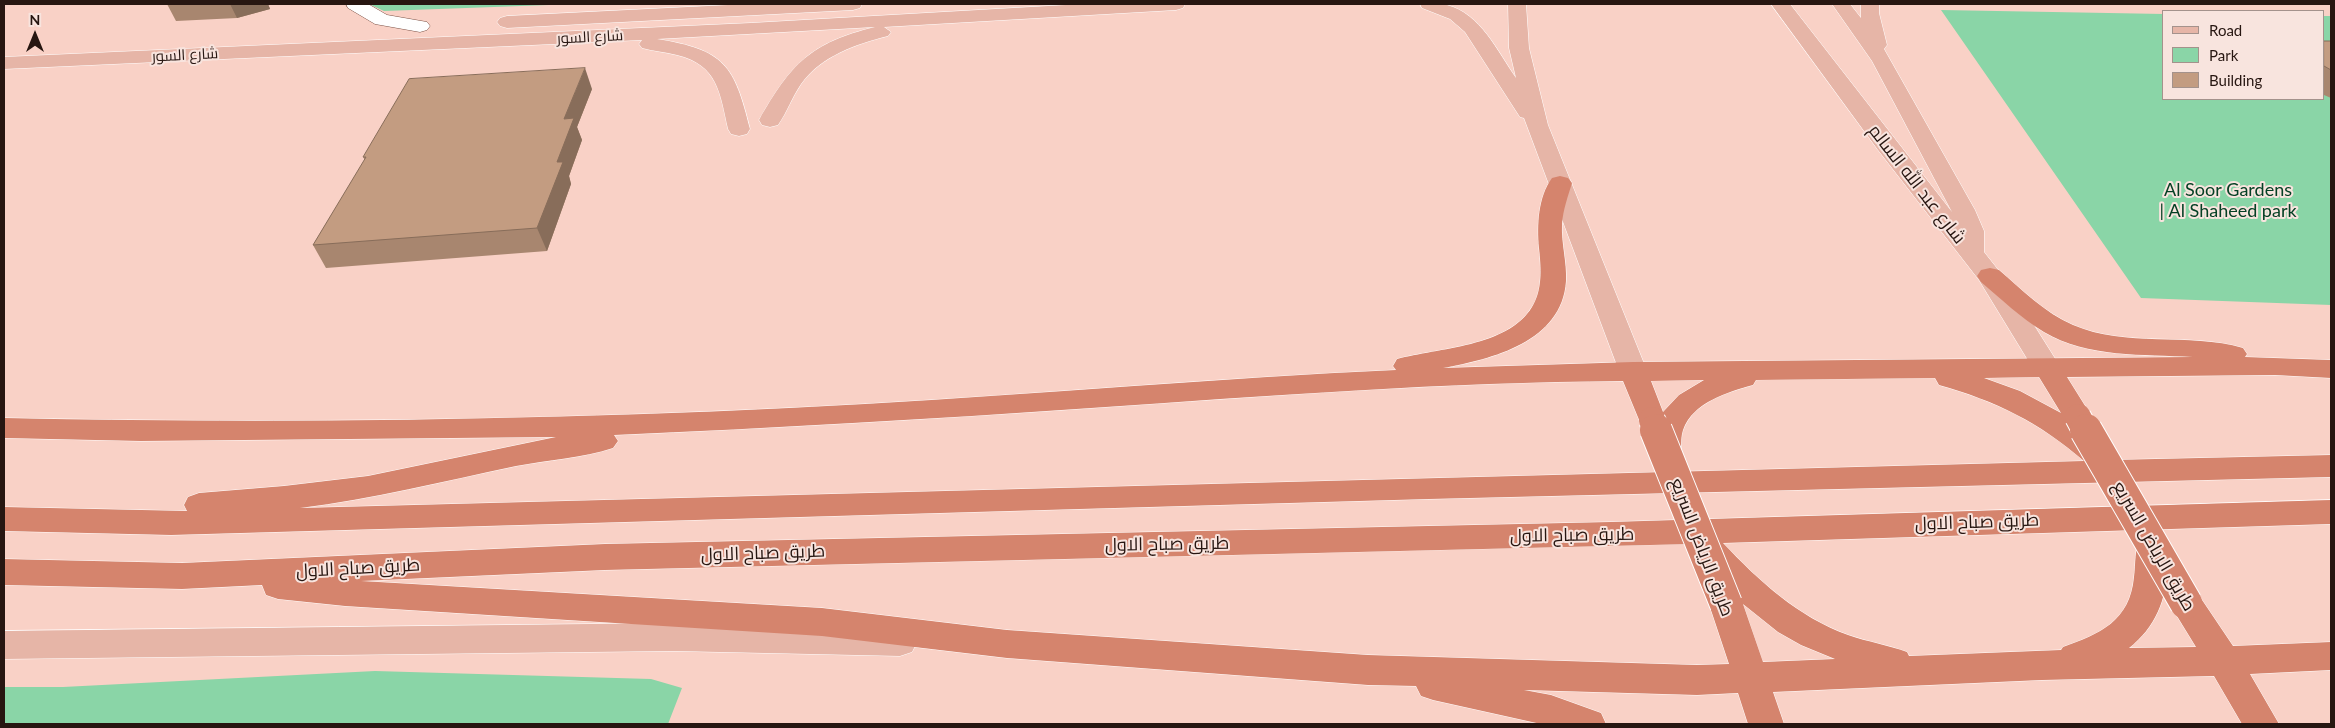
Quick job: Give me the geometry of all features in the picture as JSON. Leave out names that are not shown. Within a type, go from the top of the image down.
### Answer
[{"type":"highway","points":[[1324,383],[1468,353],[1506,341],[1535,325],[1548,306],[1552,289],[1550,223],[1560,183]]},
{"type":"highway","points":[[1990,276],[2042,318],[2076,336],[2110,344],[2198,348],[2231,354],[2275,366]]},
{"type":"highway","points":[[4,428],[151,431],[571,427],[863,414],[1324,383],[1502,374],[1633,371],[2275,366],[2331,369]]},
{"type":"highway","name":"طريق الرياض السريع","points":[[2047,368],[2068,420],[2104,461],[2186,603],[2224,661],[2261,724]]},
{"type":"highway","points":[[1868,369],[1932,375],[1964,381],[2068,420]]},
{"type":"highway","points":[[1664,418],[1710,388],[1734,379],[1789,370]]},
{"type":"highway","name":"طريق الرياض السريع","points":[[1633,371],[1664,418],[1667,456],[1699,537],[1737,598],[1751,679],[1766,724]]},
{"type":"highway","points":[[53,520],[281,499],[369,486],[578,444],[863,414]]},
{"type":"highway","points":[[4,519],[170,523],[280,521],[1419,488],[2331,466]]},
{"type":"highway","name":"طريق صباح الاول","points":[[4,572],[182,576],[625,557],[1621,534],[2331,512]]},
{"type":"highway","points":[[2042,665],[2088,655],[2115,641],[2135,622],[2147,600],[2152,545]]},
{"type":"highway","points":[[182,576],[345,593],[822,622],[1007,644],[1368,670],[1697,680],[2042,665],[2224,661],[2331,656]]},
{"type":"highway","points":[[1737,598],[1780,618],[1818,639],[1860,655],[1941,670]]},
{"type":"highway","points":[[1368,670],[1551,711],[1588,724]]},
{"type":"main road","points":[[618,16],[691,4]]},
{"type":"main road","name":"شارع السور","points":[[8,47],[853,4]]},
{"type":"main road","name":"شارع السور","points":[[4,63],[588,37],[1176,4]]},
{"type":"main road","points":[[1429,4],[1457,15],[1472,28],[1537,125]]},
{"type":"main road","points":[[1517,4],[1519,48],[1537,125],[1633,371]]},
{"type":"main road","name":"شارع عبد الله السالم","points":[[1780,4],[1886,146],[1990,276],[2047,368]]},
{"type":"main road","points":[[1841,4],[1882,61],[1969,220],[1972,231],[1972,252]]},
{"type":"main road","points":[[1870,4],[1872,29],[1882,61]]},
{"type":"main road","points":[[770,120],[796,76],[808,64],[840,45],[868,35],[977,16]]},
{"type":"main road","points":[[588,37],[668,46],[709,62],[718,70],[725,83],[739,128]]},
{"type":"main road","points":[[4,645],[674,637],[1007,644]]},
{"type":"street","points":[[355,4],[382,20],[420,26]]},
{"type":"green space","points":[[369,4],[576,4],[384,11]]},
{"type":"green space","name":"Al Soor Gardens | Al Shaheed park","points":[[1941,10],[2162,14],[2162,100],[2325,100],[2325,16],[2331,16],[2331,305],[2141,298]]},
{"type":"green space","points":[[375,671],[651,679],[682,688],[668,724],[4,724],[4,687],[63,687]]},
{"type":"building","points":[[2325,41],[2331,41],[2331,70],[2325,67]]},
{"type":"building","points":[[585,68],[564,119],[574,118],[557,162],[563,162],[537,228],[313,245],[366,157],[363,157],[409,79]]}]
